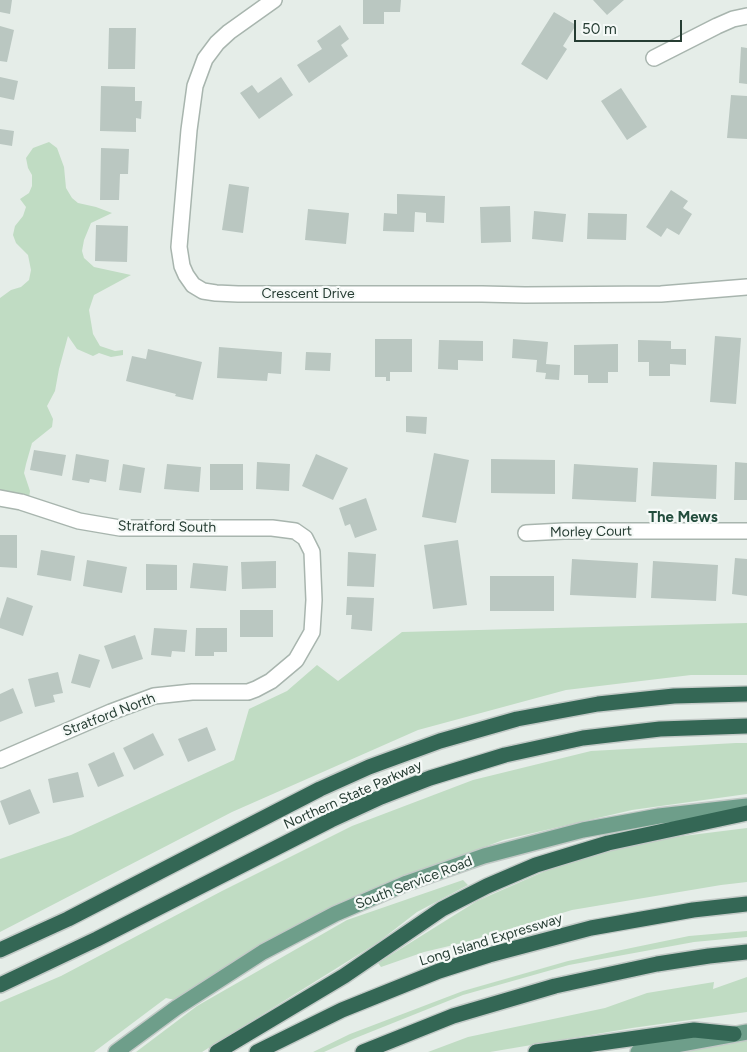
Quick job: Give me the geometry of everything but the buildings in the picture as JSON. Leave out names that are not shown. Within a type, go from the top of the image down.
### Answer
[{"type":"highway","name":"Northern State Parkway","points":[[0,950],[68,919],[320,789],[369,767],[440,741],[517,719],[598,704],[674,696],[747,694]]},
{"type":"highway","name":"Northern State Parkway","points":[[0,985],[97,940],[331,820],[381,797],[430,778],[505,755],[583,738],[652,730],[747,726]]},
{"type":"highway","points":[[217,1052],[344,976],[442,910],[487,886],[544,863],[608,843],[747,813]]},
{"type":"highway","name":"Long Island Expressway","points":[[257,1052],[342,1010],[439,971],[489,955],[540,940],[632,920],[747,904]]},
{"type":"highway","points":[[363,1052],[453,1016],[555,986],[657,964],[747,952]]},
{"type":"highway","points":[[536,1052],[694,1030],[741,1033]]},
{"type":"main road","name":"South Service Road","points":[[116,1052],[207,987],[290,937],[359,903],[433,873],[516,846],[591,828],[677,813],[747,806]]},
{"type":"main road","points":[[638,1052],[741,1033]]},
{"type":"street","name":"Crescent Drive","points":[[274,0],[229,32],[217,43],[206,59],[195,86],[189,130],[179,247],[182,266],[193,285],[216,294],[482,294],[525,296],[661,294],[747,286]]},
{"type":"street","points":[[654,58],[717,26],[747,16]]},
{"type":"street","name":"Stratford South","points":[[0,498],[21,502],[79,521],[120,528],[272,528],[295,531],[305,538]]},
{"type":"street","name":"Morley Court","points":[[526,534],[564,531],[747,531]]},
{"type":"street","name":"Stratford North","points":[[0,760],[111,712],[154,696],[192,692],[248,692],[279,674],[296,660],[312,632],[314,600],[312,552],[305,538]]},
{"type":"green space","points":[[49,142],[57,148],[64,167],[66,188],[72,198],[78,203],[112,213],[91,223],[82,251],[84,258],[94,267],[131,275],[94,295],[89,310],[93,334],[100,346],[115,351],[123,350],[123,355],[111,357],[99,353],[93,356],[77,349],[68,336],[55,391],[47,406],[53,419],[52,427],[32,443],[26,464],[24,473],[30,491],[29,498],[0,498],[0,298],[11,290],[21,287],[29,280],[31,270],[28,255],[16,243],[13,235],[15,226],[23,216],[26,207],[20,199],[29,193],[32,186],[32,175],[26,158],[33,148]]},
{"type":"green space","points":[[747,623],[747,675],[691,675],[566,690],[418,730],[232,812],[0,932],[0,859],[71,835],[234,760],[249,709],[287,691],[317,665],[338,681],[402,632]]},
{"type":"green space","points":[[747,743],[747,794],[632,810],[503,840],[341,902],[175,1000],[166,998],[94,1052],[0,1052],[0,1002],[61,976],[222,891],[352,826],[473,780],[591,751]]},
{"type":"green space","points":[[747,828],[747,882],[572,910],[466,942],[424,952],[381,967],[378,963],[477,901],[575,858],[659,839]]},
{"type":"green space","points":[[463,880],[468,885],[417,912],[377,943],[202,1052],[136,1052],[197,1006],[347,920]]},
{"type":"green space","points":[[747,931],[747,937],[694,942],[569,965],[463,995],[324,1052],[313,1052],[350,1034],[463,991],[568,961],[689,936]]},
{"type":"green space","points":[[747,977],[747,1012],[632,1028],[490,1052],[428,1052],[468,1037],[605,1008],[647,993],[714,982],[713,989]]},
{"type":"green space","points":[[747,1034],[747,1052],[645,1052]]},
{"type":"district","name":"The Mews","points":[[683,518]]}]
